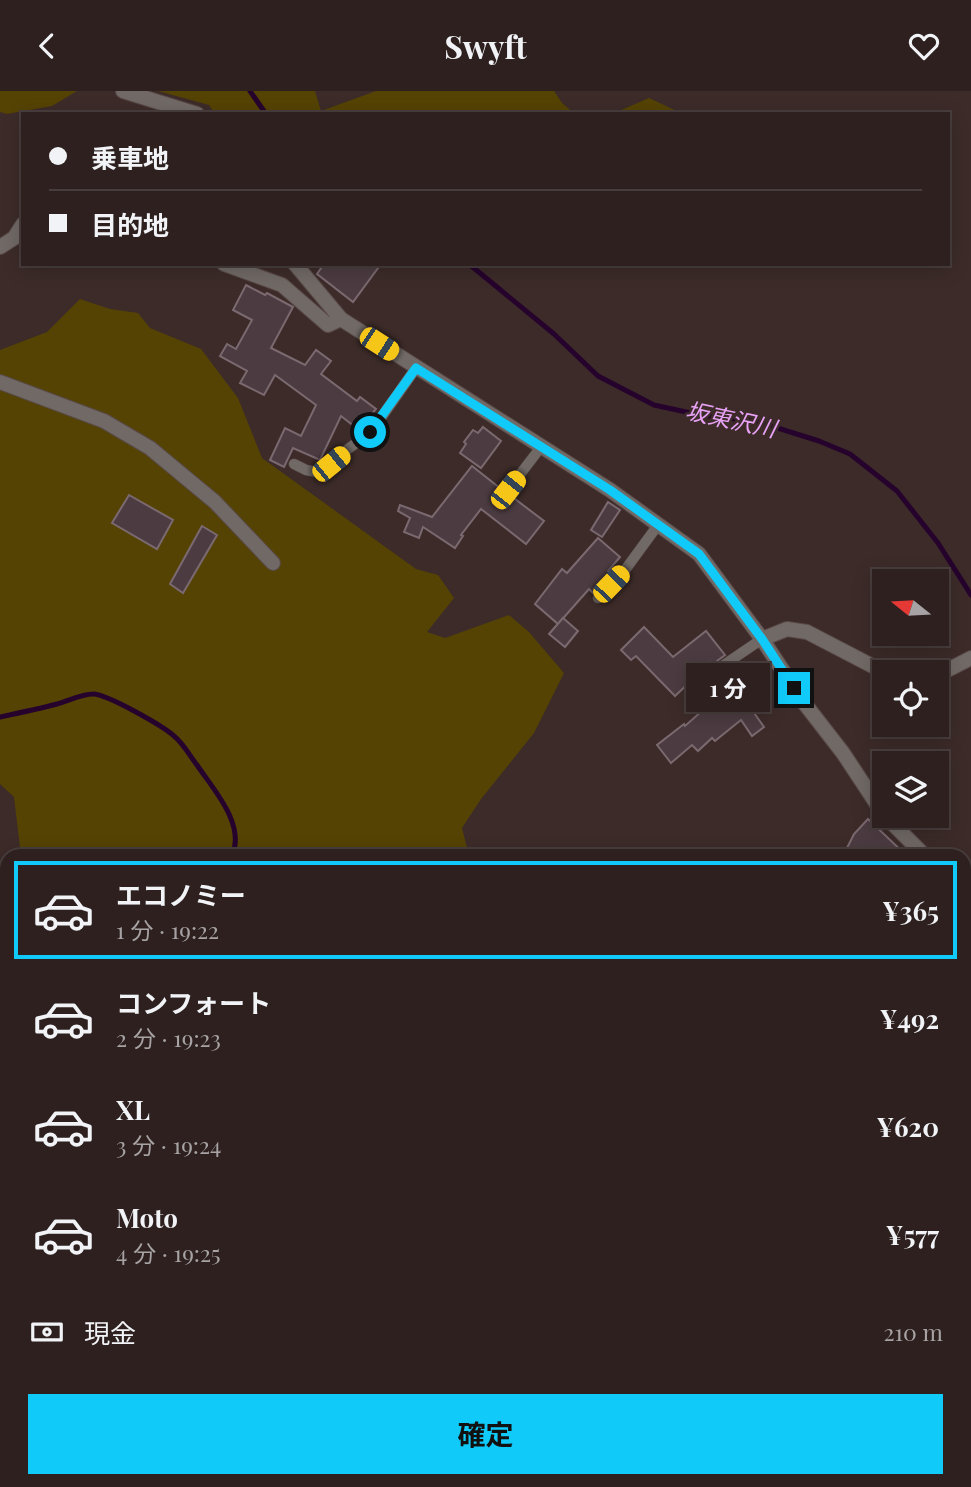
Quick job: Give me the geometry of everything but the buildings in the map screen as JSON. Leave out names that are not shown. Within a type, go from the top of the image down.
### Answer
[{"type":"street","points":[[123,91],[191,112]]},
{"type":"street","points":[[0,247],[14,238],[21,227]]},
{"type":"street","points":[[230,266],[282,285],[328,325],[341,319]]},
{"type":"street","points":[[297,266],[341,319],[610,490],[699,554],[872,797]]},
{"type":"street","points":[[0,382],[104,421],[150,448],[215,502],[273,563]]},
{"type":"street","points":[[762,639],[788,629],[807,632],[872,666]]},
{"type":"street","points":[[949,669],[971,658]]},
{"type":"street","points":[[897,828],[918,849]]},
{"type":"lane","points":[[295,464],[317,472],[331,464],[370,432],[416,368]]},
{"type":"lane","points":[[508,490],[541,447]]},
{"type":"lane","points":[[598,598],[625,571],[658,525]]},
{"type":"lane","points":[[718,669],[762,639]]},
{"type":"shaded area","points":[[0,91],[77,91],[52,106],[7,114],[0,112]]},
{"type":"shaded area","points":[[158,91],[315,91],[321,111],[376,91],[554,91],[573,112],[214,112],[209,105]]},
{"type":"shaded area","points":[[649,98],[679,112],[617,112]]},
{"type":"shaded area","points":[[80,299],[110,309],[138,313],[150,328],[201,349],[238,398],[262,458],[416,569],[438,575],[454,598],[427,632],[445,638],[509,615],[529,632],[564,673],[534,733],[481,799],[462,828],[467,849],[20,849],[14,797],[0,784],[0,350],[47,332]]},
{"type":"waterway","name":"坂東沢川","points":[[250,91],[265,112]]},
{"type":"waterway","name":"坂東沢川","points":[[471,266],[554,334],[598,376],[654,405],[700,415],[755,421],[819,441],[850,454],[897,491],[938,543],[971,595]]},
{"type":"waterway","points":[[0,717],[93,694],[110,699],[147,718],[180,742],[219,796],[235,832],[234,849]]},
{"type":"route","points":[[370,432],[416,368],[610,490],[699,554],[762,639],[794,688]]}]
